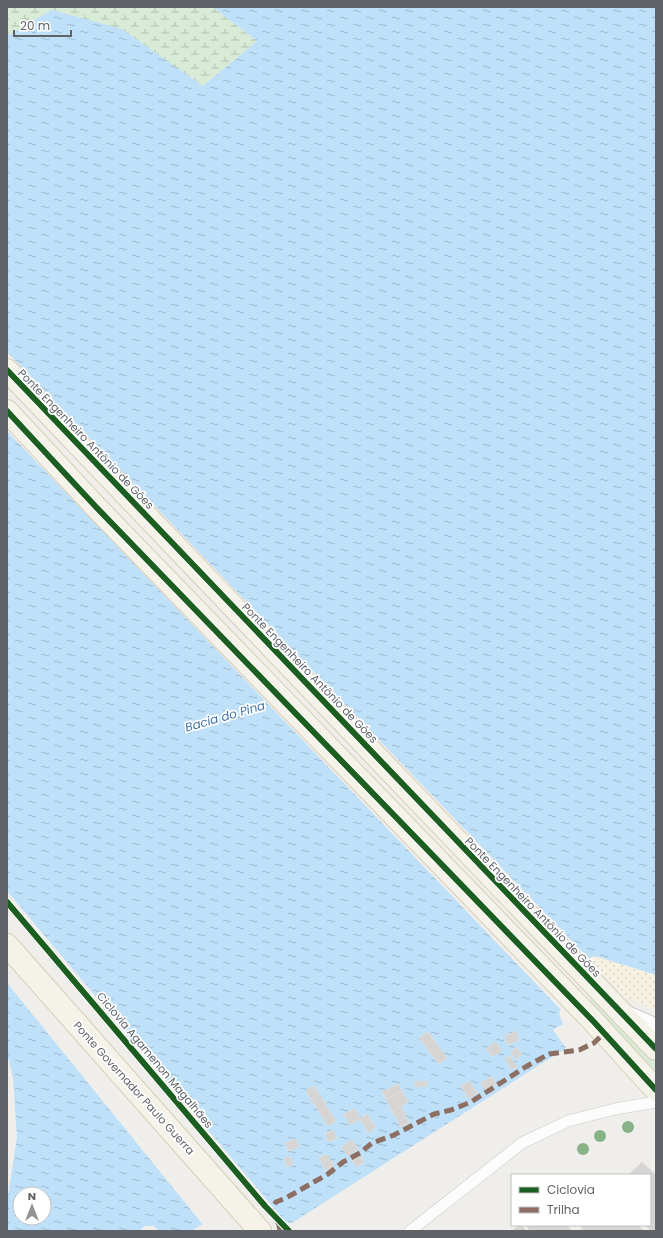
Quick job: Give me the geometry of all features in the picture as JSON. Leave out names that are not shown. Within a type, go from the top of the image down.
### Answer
[{"type":"main road","name":"Ponte Engenheiro Antônio de Góes","points":[[7,370],[656,1049]]},
{"type":"main road","points":[[7,411],[96,507],[594,1022],[656,1090]]},
{"type":"main road","name":"Ponte Governador Paulo Guerra","points":[[7,945],[267,1223]]},
{"type":"street","points":[[623,1015],[656,1030]]},
{"type":"lane","points":[[410,1231],[522,1143],[568,1120],[614,1109],[656,1102]]},
{"type":"path","points":[[267,1223],[289,1231]]},
{"type":"green space","points":[[7,7],[213,7],[257,41],[203,86],[7,200]]},
{"type":"green space","points":[[591,998],[598,1000],[656,1061],[656,1075],[589,1002]]},
{"type":"sand","points":[[592,956],[656,975],[656,1010],[626,997],[587,958]]},
{"type":"water","name":"Bacia do Pina","points":[[213,7],[656,7],[656,975],[599,957],[586,959],[582,962],[559,1013],[563,1024],[553,1030],[566,1048],[292,1223],[209,1221],[191,1231],[158,1231],[154,1226],[144,1226],[140,1231],[7,1231],[7,36],[52,10],[122,29],[203,86],[257,41]]},
{"type":"pier","points":[[7,352],[589,959],[584,963],[562,1011],[7,431]]},
{"type":"pier","points":[[7,891],[288,1225],[209,1223],[204,1226],[7,983]]},
{"type":"pier","points":[[7,1053],[13,1078],[17,1137],[7,1203]]},
{"type":"building","points":[[516,1031],[519,1040],[508,1045],[505,1036]]},
{"type":"building","points":[[428,1032],[447,1058],[439,1064],[419,1038]]},
{"type":"building","points":[[495,1042],[502,1050],[493,1057],[486,1049]]},
{"type":"building","points":[[516,1047],[522,1054],[516,1059],[511,1052]]},
{"type":"building","points":[[510,1056],[517,1067],[511,1070],[505,1058]]},
{"type":"building","points":[[493,1077],[496,1085],[485,1090],[481,1082]]},
{"type":"building","points":[[427,1081],[427,1086],[415,1087],[415,1082]]},
{"type":"building","points":[[470,1081],[477,1093],[469,1099],[461,1086]]},
{"type":"building","points":[[398,1084],[402,1091],[386,1099],[382,1092]]},
{"type":"building","points":[[314,1086],[336,1121],[328,1126],[306,1091]]},
{"type":"building","points":[[402,1091],[408,1102],[392,1111],[386,1099]]},
{"type":"building","points":[[401,1106],[409,1123],[401,1127],[392,1111]]},
{"type":"building","points":[[354,1109],[360,1119],[350,1125],[344,1114]]},
{"type":"building","points":[[367,1114],[376,1127],[368,1133],[360,1119]]},
{"type":"building","points":[[333,1130],[337,1138],[329,1142],[325,1134]]},
{"type":"building","points":[[296,1139],[299,1147],[289,1151],[285,1143]]},
{"type":"building","points":[[352,1140],[358,1149],[348,1156],[341,1147]]},
{"type":"building","points":[[327,1154],[334,1166],[326,1171],[319,1158]]},
{"type":"building","points":[[361,1155],[364,1163],[356,1167],[352,1159]]},
{"type":"building","points":[[290,1157],[293,1165],[287,1167],[284,1158]]},
{"type":"building","points":[[642,1162],[656,1175],[656,1231],[651,1231],[646,1226],[651,1226],[651,1174],[629,1174]]},
{"type":"building","points":[[518,1226],[522,1226],[527,1231],[512,1231]]},
{"type":"building","points":[[527,1226],[568,1226],[571,1230],[570,1231],[530,1231]]},
{"type":"building","points":[[580,1226],[639,1226],[644,1231],[584,1231]]},
{"type":"marked path","points":[[280,1231],[279,1225],[271,1209],[276,1202],[286,1198],[328,1174],[343,1162],[360,1153],[372,1143],[394,1135],[434,1114],[451,1110],[471,1102],[527,1066],[549,1054],[579,1050],[594,1043],[604,1033]]},
{"type":"cycle path","points":[[7,370],[656,1049]]},
{"type":"cycle path","points":[[7,411],[96,507],[594,1022],[656,1090]]},
{"type":"cycle path","name":"Ciclovia Agamenon Magalhães","points":[[7,902],[265,1206],[289,1231]]}]
